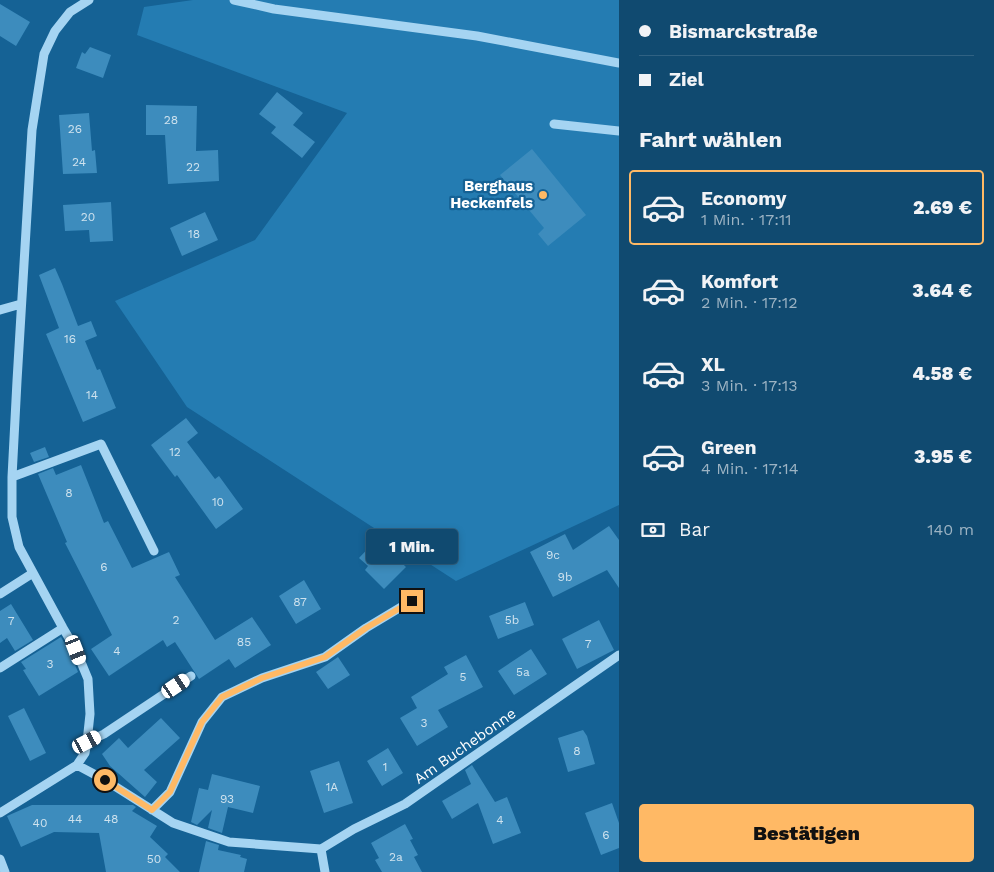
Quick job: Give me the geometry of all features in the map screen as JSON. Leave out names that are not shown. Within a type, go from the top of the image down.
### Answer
[{"type":"street","points":[[0,814],[78,765],[85,753],[87,742],[90,714],[88,678],[76,650],[19,546],[12,517],[12,477],[32,130],[44,54],[55,31],[70,12],[88,0]]},
{"type":"street","points":[[234,0],[274,9],[477,36],[619,63]]},
{"type":"street","points":[[554,124],[619,131]]},
{"type":"street","points":[[0,310],[21,304]]},
{"type":"street","points":[[12,477],[102,444],[154,550]]},
{"type":"street","points":[[0,594],[33,573]]},
{"type":"street","points":[[152,810],[170,792],[202,722],[222,697],[262,678],[325,657],[366,628],[412,601]]},
{"type":"street","points":[[0,668],[63,628]]},
{"type":"street","name":"Am Buchebonne","points":[[321,849],[354,829],[405,804],[619,655]]},
{"type":"street","points":[[87,742],[104,734],[191,676]]},
{"type":"street","points":[[78,765],[172,823],[229,842],[321,849],[325,872]]},
{"type":"street","points":[[0,859],[5,872]]},
{"type":"shaded area","points":[[193,0],[619,0],[619,505],[456,581],[187,407],[115,301],[255,240],[347,113],[137,35],[144,7]]},
{"type":"building","points":[[0,4],[30,22],[16,46],[0,36]]},
{"type":"building","points":[[90,47],[111,55],[103,78],[76,68],[82,52],[85,54]]},
{"type":"building","points":[[277,92],[303,113],[293,125],[315,142],[302,158],[271,133],[276,127],[259,114]]},
{"type":"building","points":[[146,105],[197,106],[196,151],[218,150],[219,181],[168,184],[165,135],[146,135]]},
{"type":"building","points":[[89,113],[92,151],[95,150],[97,173],[63,174],[59,115]]},
{"type":"building","name":"Berghaus Heckenfels","points":[[532,149],[586,215],[548,246],[538,234],[544,228],[500,175]]},
{"type":"building","points":[[111,202],[113,241],[90,242],[89,230],[65,231],[63,205]]},
{"type":"building","points":[[205,212],[218,240],[182,256],[170,228]]},
{"type":"building","points":[[55,268],[78,326],[91,321],[97,336],[85,341],[97,370],[100,369],[116,408],[83,422],[46,334],[59,328],[39,275]]},
{"type":"building","points":[[186,418],[198,433],[187,442],[215,479],[219,476],[243,509],[216,529],[177,475],[175,477],[151,445]]},
{"type":"building","points":[[45,447],[49,457],[34,462],[30,453]]},
{"type":"building","points":[[81,465],[104,523],[108,521],[132,568],[169,552],[180,575],[175,577],[215,640],[252,617],[271,645],[235,668],[229,659],[199,679],[175,642],[167,647],[163,640],[109,676],[91,649],[112,635],[65,543],[67,542],[38,474],[53,468],[56,475]]},
{"type":"building","points":[[609,526],[619,540],[619,588],[607,570],[553,597],[530,552],[565,534],[573,550]]},
{"type":"building","points":[[377,539],[406,567],[384,589],[365,570],[368,566],[359,558]]},
{"type":"building","points":[[304,580],[321,609],[296,624],[279,596]]},
{"type":"building","points":[[525,602],[534,625],[498,639],[489,616]]},
{"type":"building","points":[[11,604],[33,640],[15,651],[7,638],[0,643],[0,611]]},
{"type":"building","points":[[599,620],[614,650],[577,669],[562,639]]},
{"type":"building","points":[[61,637],[78,672],[39,696],[23,670],[26,669],[21,662]]},
{"type":"building","points":[[531,649],[547,674],[514,695],[498,671]]},
{"type":"building","points":[[466,655],[483,687],[438,710],[448,727],[417,746],[400,718],[417,708],[411,697],[448,674],[444,667]]},
{"type":"building","points":[[338,657],[350,675],[328,689],[316,672]]},
{"type":"building","points":[[24,708],[46,753],[30,761],[8,716]]},
{"type":"building","points":[[161,718],[180,738],[144,770],[157,782],[145,797],[110,766],[102,754],[119,738],[128,748]]},
{"type":"building","points":[[583,730],[587,736],[595,764],[568,772],[558,738]]},
{"type":"building","points":[[388,748],[403,773],[382,786],[367,761]]},
{"type":"building","points":[[339,761],[353,803],[324,813],[310,771]]},
{"type":"building","points":[[472,765],[495,802],[507,797],[521,833],[493,844],[478,803],[452,819],[442,801],[471,784],[465,770]]},
{"type":"building","points":[[212,774],[260,786],[253,813],[228,807],[222,833],[208,828],[212,810],[197,825],[191,822],[199,788],[208,790]]},
{"type":"building","points":[[612,803],[619,823],[619,848],[601,855],[585,813]]},
{"type":"building","points":[[32,805],[133,805],[136,807],[132,811],[157,826],[150,837],[168,854],[165,857],[180,872],[106,872],[99,833],[54,832],[21,847],[7,816]]},
{"type":"building","points":[[405,824],[413,839],[410,840],[418,855],[414,857],[422,872],[382,872],[375,860],[379,858],[371,843]]},
{"type":"building","points":[[206,841],[219,845],[218,850],[241,855],[240,857],[247,859],[244,872],[199,872]]},
{"type":"place","name":"Berghaus Heckenfels","points":[[543,195]]},
{"type":"route","points":[[105,780],[152,810],[170,792],[202,722],[222,697],[262,678],[325,657],[366,628],[412,601]]}]
